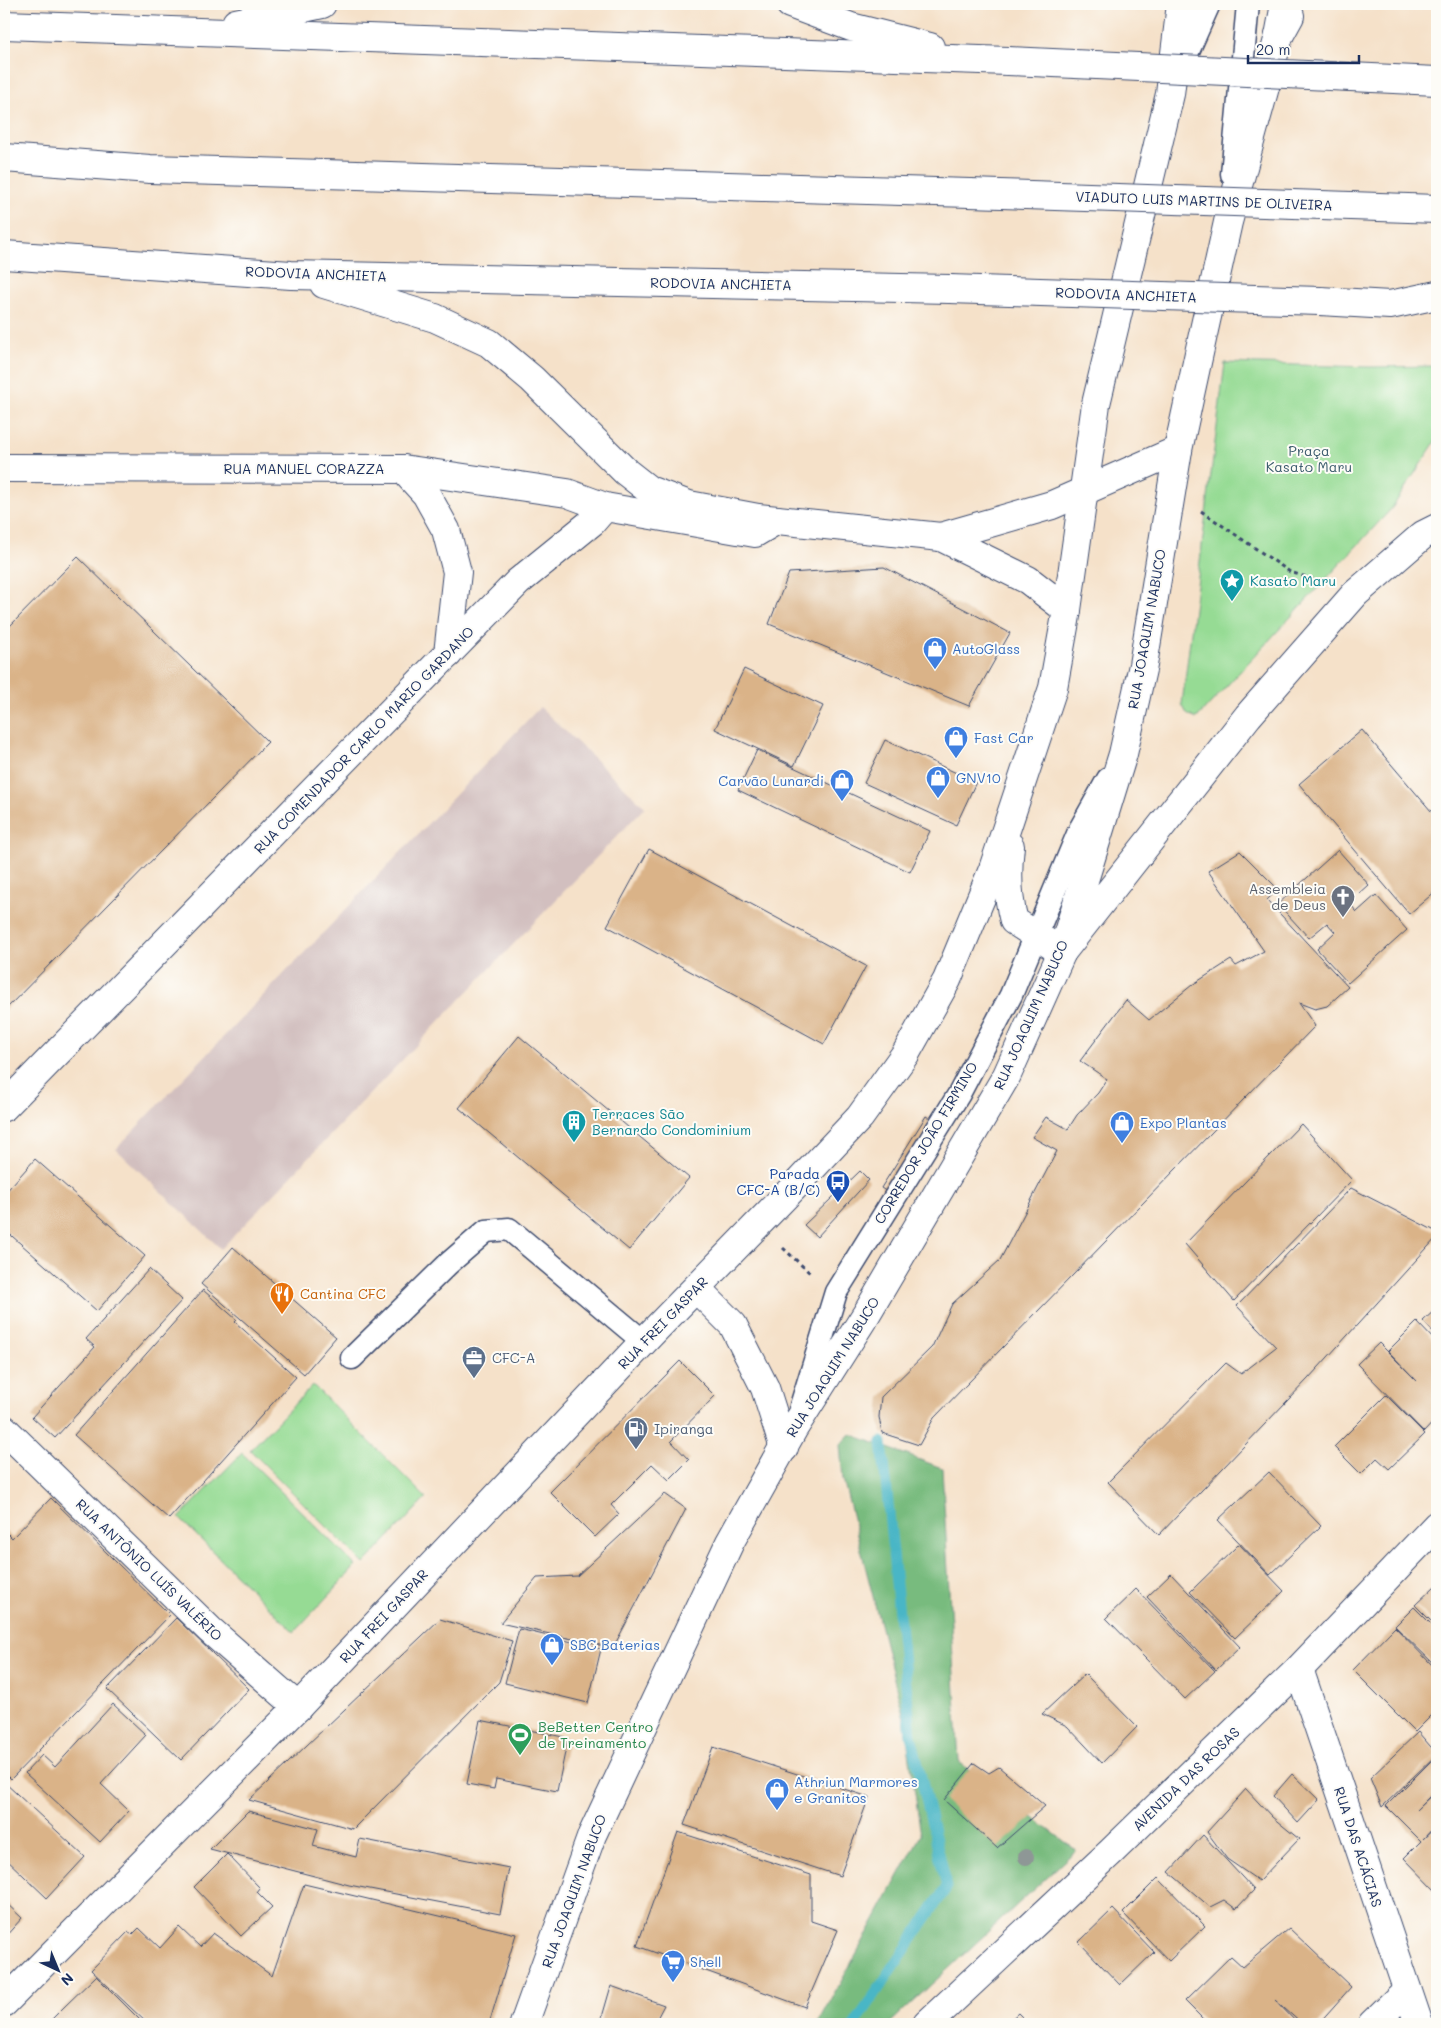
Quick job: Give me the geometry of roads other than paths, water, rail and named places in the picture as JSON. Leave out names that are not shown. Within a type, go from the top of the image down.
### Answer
[{"type":"main road","points":[[201,32],[322,4]]},
{"type":"main road","points":[[790,4],[851,27],[979,60]]},
{"type":"main road","points":[[1181,4],[1170,94],[1096,404],[1067,610],[1053,688],[1015,800],[1007,875],[1010,906],[1014,921],[1062,952],[1248,716],[1356,594],[1423,535],[1437,528]]},
{"type":"main road","points":[[1279,36],[1285,4]]},
{"type":"main road","points":[[1279,36],[1297,4]]},
{"type":"main road","points":[[4,25],[1008,61],[1437,81]]},
{"type":"main road","name":"RUA JOAQUIM NABUCO","points":[[524,2024],[592,1835],[730,1542],[789,1438],[872,1305],[1007,1075],[1062,952],[1123,754],[1143,665],[1178,450],[1228,222],[1279,36]]},
{"type":"main road","name":"VIADUTO LUIS MARTINS DE OLIVEIRA","points":[[4,158],[150,169],[1437,209]]},
{"type":"main road","name":"RODOVIA ANCHIETA","points":[[4,255],[292,275],[950,289],[1390,305],[1437,295]]},
{"type":"main road","points":[[292,275],[435,318],[488,344],[532,379],[626,472],[649,490],[689,505],[777,520],[941,537],[1028,580],[1067,610]]},
{"type":"main road","points":[[1390,305],[1437,310]]},
{"type":"main road","points":[[941,537],[1052,505],[1178,450]]},
{"type":"main road","name":"RUA MANUEL CORAZZA","points":[[4,468],[403,469],[426,494],[446,530],[457,572],[448,654]]},
{"type":"main road","points":[[403,469],[567,493],[604,507],[755,533],[777,520]]},
{"type":"main road","name":"RUA COMENDADOR CARLO MARIO GARDANO","points":[[4,1107],[518,582],[592,522],[604,507]]},
{"type":"main road","name":"RUA FREI GASPAR","points":[[4,2003],[298,1707],[860,1117],[906,1053],[947,980],[993,869],[1015,800]]},
{"type":"main road","points":[[697,1289],[733,1325],[789,1438]]},
{"type":"main road","name":"RUA ANTÔNIO LUÍS VALÉRIO","points":[[4,1429],[210,1630],[298,1707]]},
{"type":"main road","name":"AVENIDA DAS ROSAS","points":[[927,2024],[1112,1851],[1299,1669],[1437,1525]]},
{"type":"main road","name":"RUA DAS ACÁCIAS","points":[[1299,1669],[1406,1991],[1419,2024]]},
{"type":"main road","points":[[1372,2024],[1406,1991]]},
{"type":"lane","points":[[1170,94],[1209,4]]},
{"type":"lane","points":[[1228,222],[1248,4]]},
{"type":"lane","name":"CORREDOR JOÃO FIRMINO","points":[[789,1438],[836,1292],[958,1094],[1011,995],[1080,828],[1123,754]]},
{"type":"lane","points":[[352,1358],[448,1264],[486,1231],[509,1229],[644,1342]]},
{"type":"waterway","points":[[855,2024],[947,1887],[911,1735],[882,1442]]},
{"type":"place","name":"Kasato Maru","points":[[1232,602]]},
{"type":"place","name":"AutoGlass","points":[[935,670]]},
{"type":"place","name":"Fast Car","points":[[956,759]]},
{"type":"place","name":"GNV10","points":[[938,799]]},
{"type":"place","name":"Carvão Lunardi","points":[[842,802]]},
{"type":"place","name":"Assembleia de Deus","points":[[1343,918]]},
{"type":"place","name":"Terraces São Bernardo Condominium","points":[[574,1143]]},
{"type":"place","name":"Expo Plantas","points":[[1122,1144]]},
{"type":"place","name":"Parada CFC-A (B/C)","points":[[838,1203]]},
{"type":"place","name":"Cantina CFC","points":[[282,1315]]},
{"type":"place","name":"CFC-A","points":[[474,1379]]},
{"type":"place","name":"Ipiranga","points":[[636,1450]]},
{"type":"place","name":"SBC Baterias","points":[[552,1666]]},
{"type":"place","name":"BeBetter Centro de Treinamento","points":[[520,1756]]},
{"type":"place","name":"Athriun Marmores e Granitos","points":[[777,1811]]},
{"type":"place","name":"Shell","points":[[673,1983]]},
{"type":"park label","name":"Praça Kasato Maru","points":[[1309,460]]}]
